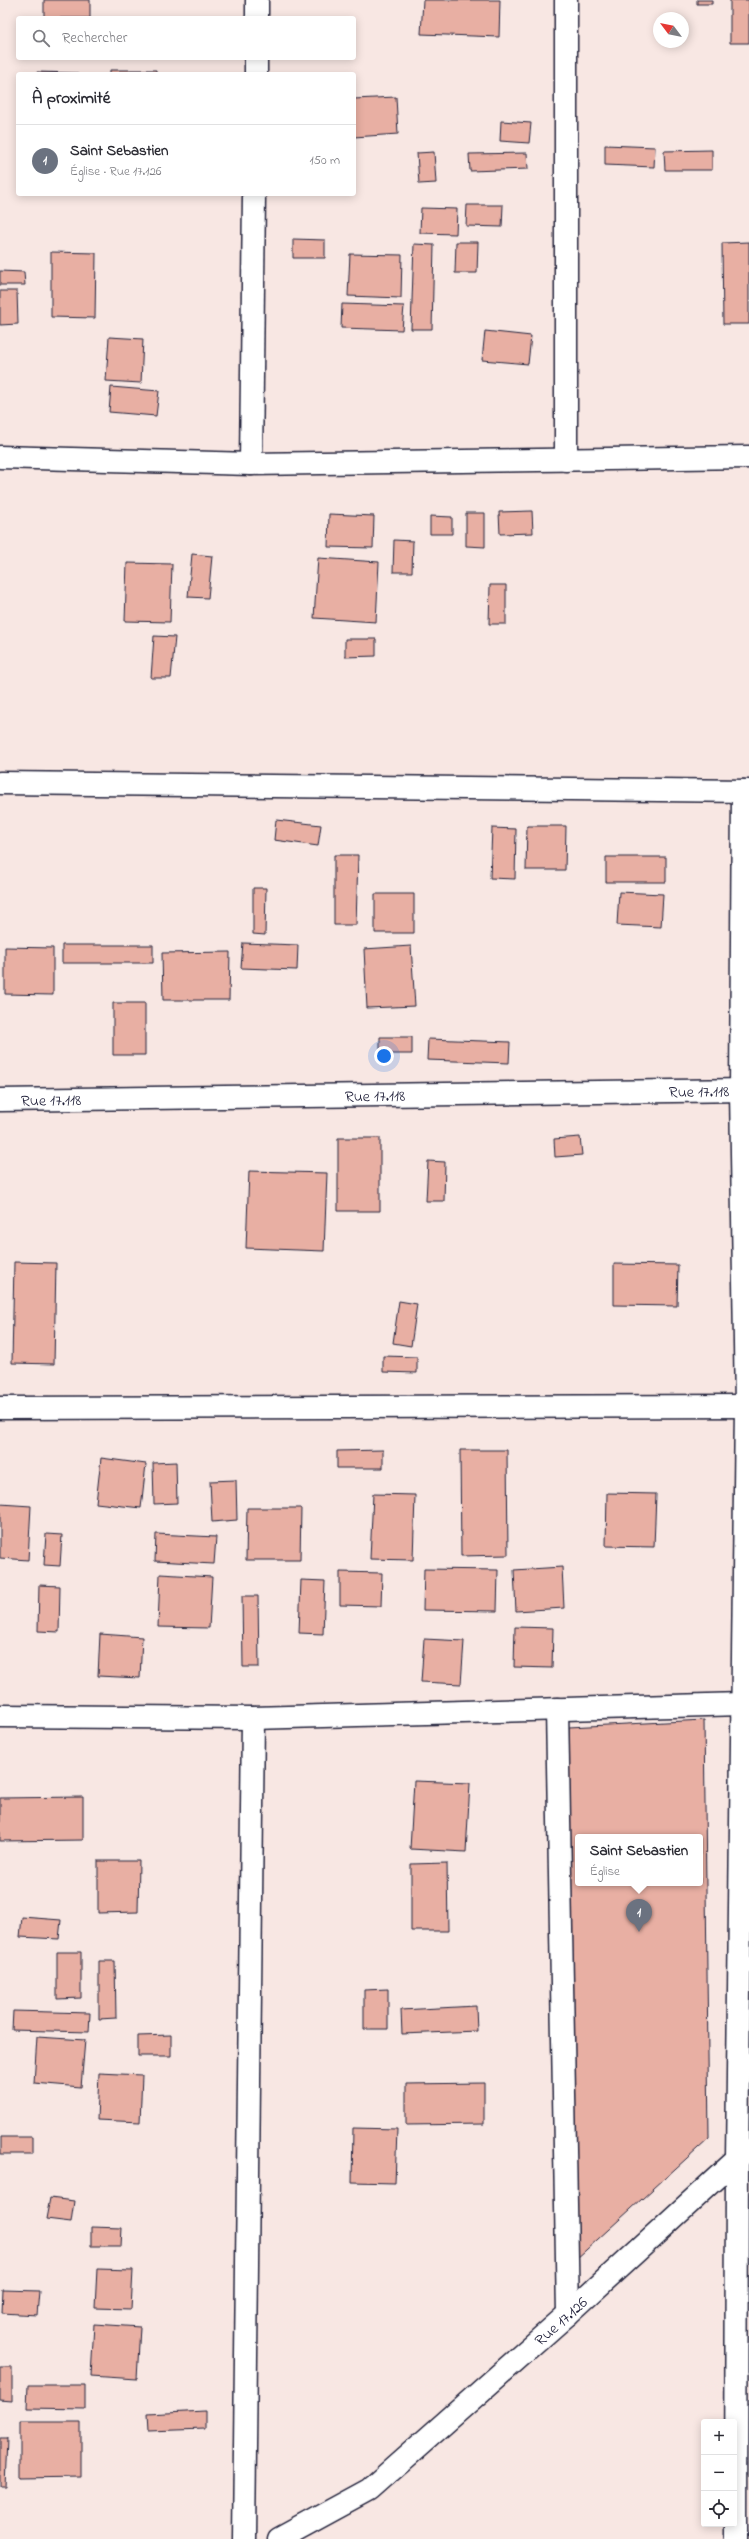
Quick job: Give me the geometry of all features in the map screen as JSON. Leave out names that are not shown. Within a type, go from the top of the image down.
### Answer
[{"type":"street","points":[[257,0],[257,16]]},
{"type":"street","points":[[566,0],[566,460]]},
{"type":"street","points":[[256,60],[256,72]]},
{"type":"street","points":[[251,464],[254,196]]},
{"type":"street","points":[[0,457],[251,464],[749,457]]},
{"type":"street","points":[[0,783],[746,791],[745,1090],[747,1406],[742,1704],[743,2154],[736,2539]]},
{"type":"street","name":"Rue 17.118","points":[[0,1100],[745,1090]]},
{"type":"street","points":[[0,1408],[747,1406]]},
{"type":"street","points":[[0,1716],[253,1718],[742,1704]]},
{"type":"street","points":[[556,1709],[568,2314]]},
{"type":"street","points":[[244,2539],[253,1718]]},
{"type":"street","name":"Rue 17.126","points":[[279,2539],[369,2490],[568,2314],[743,2154]]},
{"type":"building","points":[[44,0],[90,0],[90,16],[44,16]]},
{"type":"building","points":[[423,0],[500,0],[499,37],[421,34]]},
{"type":"building","points":[[697,0],[712,0],[712,4],[697,4]]},
{"type":"building","points":[[730,0],[749,0],[749,43],[730,43]]},
{"type":"building","points":[[110,70],[156,70],[156,72],[110,72]]},
{"type":"building","points":[[396,97],[398,134],[356,137],[356,99]]},
{"type":"building","points":[[501,121],[531,123],[529,143],[500,141]]},
{"type":"building","points":[[605,145],[655,147],[654,167],[605,165]]},
{"type":"building","points":[[712,150],[712,170],[665,170],[664,151]]},
{"type":"building","points":[[434,152],[436,183],[419,184],[417,153]]},
{"type":"building","points":[[527,153],[528,169],[470,171],[469,154]]},
{"type":"building","points":[[467,205],[503,205],[502,227],[466,226]]},
{"type":"building","points":[[421,208],[457,209],[456,234],[420,233]]},
{"type":"building","points":[[293,239],[325,240],[325,258],[293,258]]},
{"type":"building","points":[[456,242],[478,242],[477,273],[455,273]]},
{"type":"building","points":[[749,242],[749,324],[723,324],[722,243]]},
{"type":"building","points":[[414,244],[434,245],[432,329],[411,329]]},
{"type":"building","points":[[51,252],[96,253],[95,318],[51,317]]},
{"type":"building","points":[[350,254],[402,255],[401,298],[348,296]]},
{"type":"building","points":[[0,271],[24,272],[25,285],[0,285]]},
{"type":"building","points":[[0,291],[17,291],[18,324],[0,325]]},
{"type":"building","points":[[342,304],[404,306],[402,330],[341,328]]},
{"type":"building","points":[[485,331],[531,336],[528,364],[482,360]]},
{"type":"building","points":[[109,337],[143,339],[141,383],[106,381]]},
{"type":"building","points":[[111,387],[159,391],[156,416],[109,412]]},
{"type":"building","points":[[532,511],[533,533],[500,534],[499,512]]},
{"type":"building","points":[[466,513],[485,513],[485,547],[466,546]]},
{"type":"building","points":[[329,514],[374,516],[373,548],[328,547]]},
{"type":"building","points":[[430,516],[452,517],[452,534],[430,534]]},
{"type":"building","points":[[394,540],[413,541],[412,572],[393,572]]},
{"type":"building","points":[[192,554],[212,556],[208,598],[188,597]]},
{"type":"building","points":[[318,558],[379,562],[376,622],[314,618]]},
{"type":"building","points":[[127,563],[172,564],[170,622],[125,621]]},
{"type":"building","points":[[490,585],[506,585],[506,624],[489,624]]},
{"type":"building","points":[[154,636],[175,637],[171,678],[151,678]]},
{"type":"building","points":[[345,639],[376,639],[376,656],[345,657]]},
{"type":"building","points":[[276,820],[321,825],[318,846],[274,840]]},
{"type":"building","points":[[527,826],[566,826],[565,870],[526,870]]},
{"type":"building","points":[[492,828],[516,829],[515,879],[490,878]]},
{"type":"building","points":[[334,855],[358,855],[356,925],[334,925]]},
{"type":"building","points":[[606,857],[666,857],[666,882],[606,882]]},
{"type":"building","points":[[253,888],[266,888],[265,935],[253,934]]},
{"type":"building","points":[[619,892],[663,894],[661,927],[617,925]]},
{"type":"building","points":[[375,894],[414,894],[414,933],[375,933]]},
{"type":"building","points":[[243,943],[298,945],[297,970],[241,968]]},
{"type":"building","points":[[62,945],[153,945],[153,963],[62,963]]},
{"type":"building","points":[[411,946],[415,1006],[367,1008],[364,949]]},
{"type":"building","points":[[5,947],[53,948],[53,995],[5,994]]},
{"type":"building","points":[[230,952],[229,1000],[163,1000],[162,953]]},
{"type":"building","points":[[113,1003],[145,1003],[145,1055],[113,1055]]},
{"type":"building","points":[[380,1037],[412,1037],[412,1054],[380,1054]]},
{"type":"building","points":[[428,1039],[510,1042],[509,1063],[427,1060]]},
{"type":"building","points":[[580,1137],[582,1155],[555,1157],[554,1139]]},
{"type":"building","points":[[338,1138],[380,1138],[380,1211],[338,1211]]},
{"type":"building","points":[[428,1161],[445,1162],[444,1201],[426,1201]]},
{"type":"building","points":[[249,1171],[327,1173],[324,1251],[246,1248]]},
{"type":"building","points":[[14,1262],[56,1263],[54,1364],[12,1363]]},
{"type":"building","points":[[614,1264],[678,1265],[677,1306],[614,1305]]},
{"type":"building","points":[[399,1301],[417,1304],[411,1346],[393,1343]]},
{"type":"building","points":[[383,1356],[417,1357],[417,1373],[383,1372]]},
{"type":"building","points":[[383,1450],[383,1468],[337,1468],[337,1451]]},
{"type":"building","points":[[460,1450],[507,1450],[508,1555],[461,1556]]},
{"type":"building","points":[[101,1458],[146,1464],[141,1508],[96,1503]]},
{"type":"building","points":[[176,1462],[177,1503],[154,1504],[153,1463]]},
{"type":"building","points":[[236,1480],[237,1520],[212,1522],[210,1481]]},
{"type":"building","points":[[607,1493],[656,1494],[654,1547],[606,1546]]},
{"type":"building","points":[[373,1494],[415,1495],[413,1560],[370,1559]]},
{"type":"building","points":[[0,1504],[31,1506],[28,1560],[0,1558]]},
{"type":"building","points":[[247,1508],[301,1508],[300,1560],[246,1560]]},
{"type":"building","points":[[46,1534],[62,1535],[60,1566],[44,1565]]},
{"type":"building","points":[[156,1534],[216,1537],[214,1564],[155,1561]]},
{"type":"building","points":[[562,1567],[564,1608],[516,1611],[514,1570]]},
{"type":"building","points":[[424,1569],[498,1570],[497,1611],[423,1610]]},
{"type":"building","points":[[340,1572],[382,1573],[381,1606],[340,1605]]},
{"type":"building","points":[[160,1574],[212,1577],[209,1628],[158,1627]]},
{"type":"building","points":[[301,1580],[325,1581],[323,1634],[299,1633]]},
{"type":"building","points":[[39,1585],[60,1586],[59,1632],[38,1631]]},
{"type":"building","points":[[242,1596],[258,1596],[259,1667],[243,1667]]},
{"type":"building","points":[[515,1627],[553,1628],[552,1668],[514,1667]]},
{"type":"building","points":[[100,1634],[142,1637],[140,1678],[98,1676]]},
{"type":"building","points":[[424,1639],[464,1641],[461,1684],[421,1682]]},
{"type":"building","points":[[704,1720],[709,2138],[575,2260],[569,1727]]},
{"type":"building","points":[[414,1781],[470,1783],[466,1852],[410,1849]]},
{"type":"building","points":[[83,1797],[83,1840],[0,1841],[0,1798]]},
{"type":"building","points":[[98,1861],[139,1861],[138,1912],[98,1913]]},
{"type":"building","points":[[447,1863],[448,1931],[411,1931],[411,1864]]},
{"type":"building","points":[[22,1917],[61,1920],[59,1939],[20,1937]]},
{"type":"building","points":[[57,1952],[81,1952],[81,1998],[57,1999]]},
{"type":"building","points":[[99,1961],[115,1961],[116,2018],[99,2019]]},
{"type":"building","points":[[388,1989],[388,2029],[364,2029],[364,1990]]},
{"type":"building","points":[[476,2006],[477,2031],[402,2034],[401,2010]]},
{"type":"building","points":[[13,2011],[90,2013],[89,2032],[12,2030]]},
{"type":"building","points":[[171,2035],[171,2056],[138,2056],[138,2036]]},
{"type":"building","points":[[37,2037],[85,2040],[81,2087],[34,2083]]},
{"type":"building","points":[[99,2073],[142,2075],[140,2122],[97,2120]]},
{"type":"building","points":[[484,2083],[484,2124],[406,2125],[406,2084]]},
{"type":"building","points":[[353,2128],[397,2129],[395,2183],[352,2182]]},
{"type":"building","points":[[0,2137],[32,2137],[32,2154],[0,2154]]},
{"type":"building","points":[[50,2198],[74,2201],[71,2222],[46,2219]]},
{"type":"building","points":[[91,2227],[122,2228],[121,2246],[91,2246]]},
{"type":"building","points":[[97,2269],[133,2270],[131,2309],[95,2308]]},
{"type":"building","points":[[3,2290],[39,2291],[37,2315],[2,2313]]},
{"type":"building","points":[[94,2324],[140,2327],[137,2379],[91,2376]]},
{"type":"building","points":[[0,2367],[12,2367],[12,2401],[0,2400]]},
{"type":"building","points":[[28,2385],[85,2385],[85,2409],[27,2408]]},
{"type":"building","points":[[205,2411],[205,2429],[148,2431],[147,2414]]},
{"type":"building","points":[[20,2422],[81,2422],[81,2477],[20,2478]]},
{"type":"building","points":[[0,2438],[7,2438],[5,2486],[0,2486]]},
{"type":"place","name":"Saint Sebastien","points":[[639,1932]]}]
